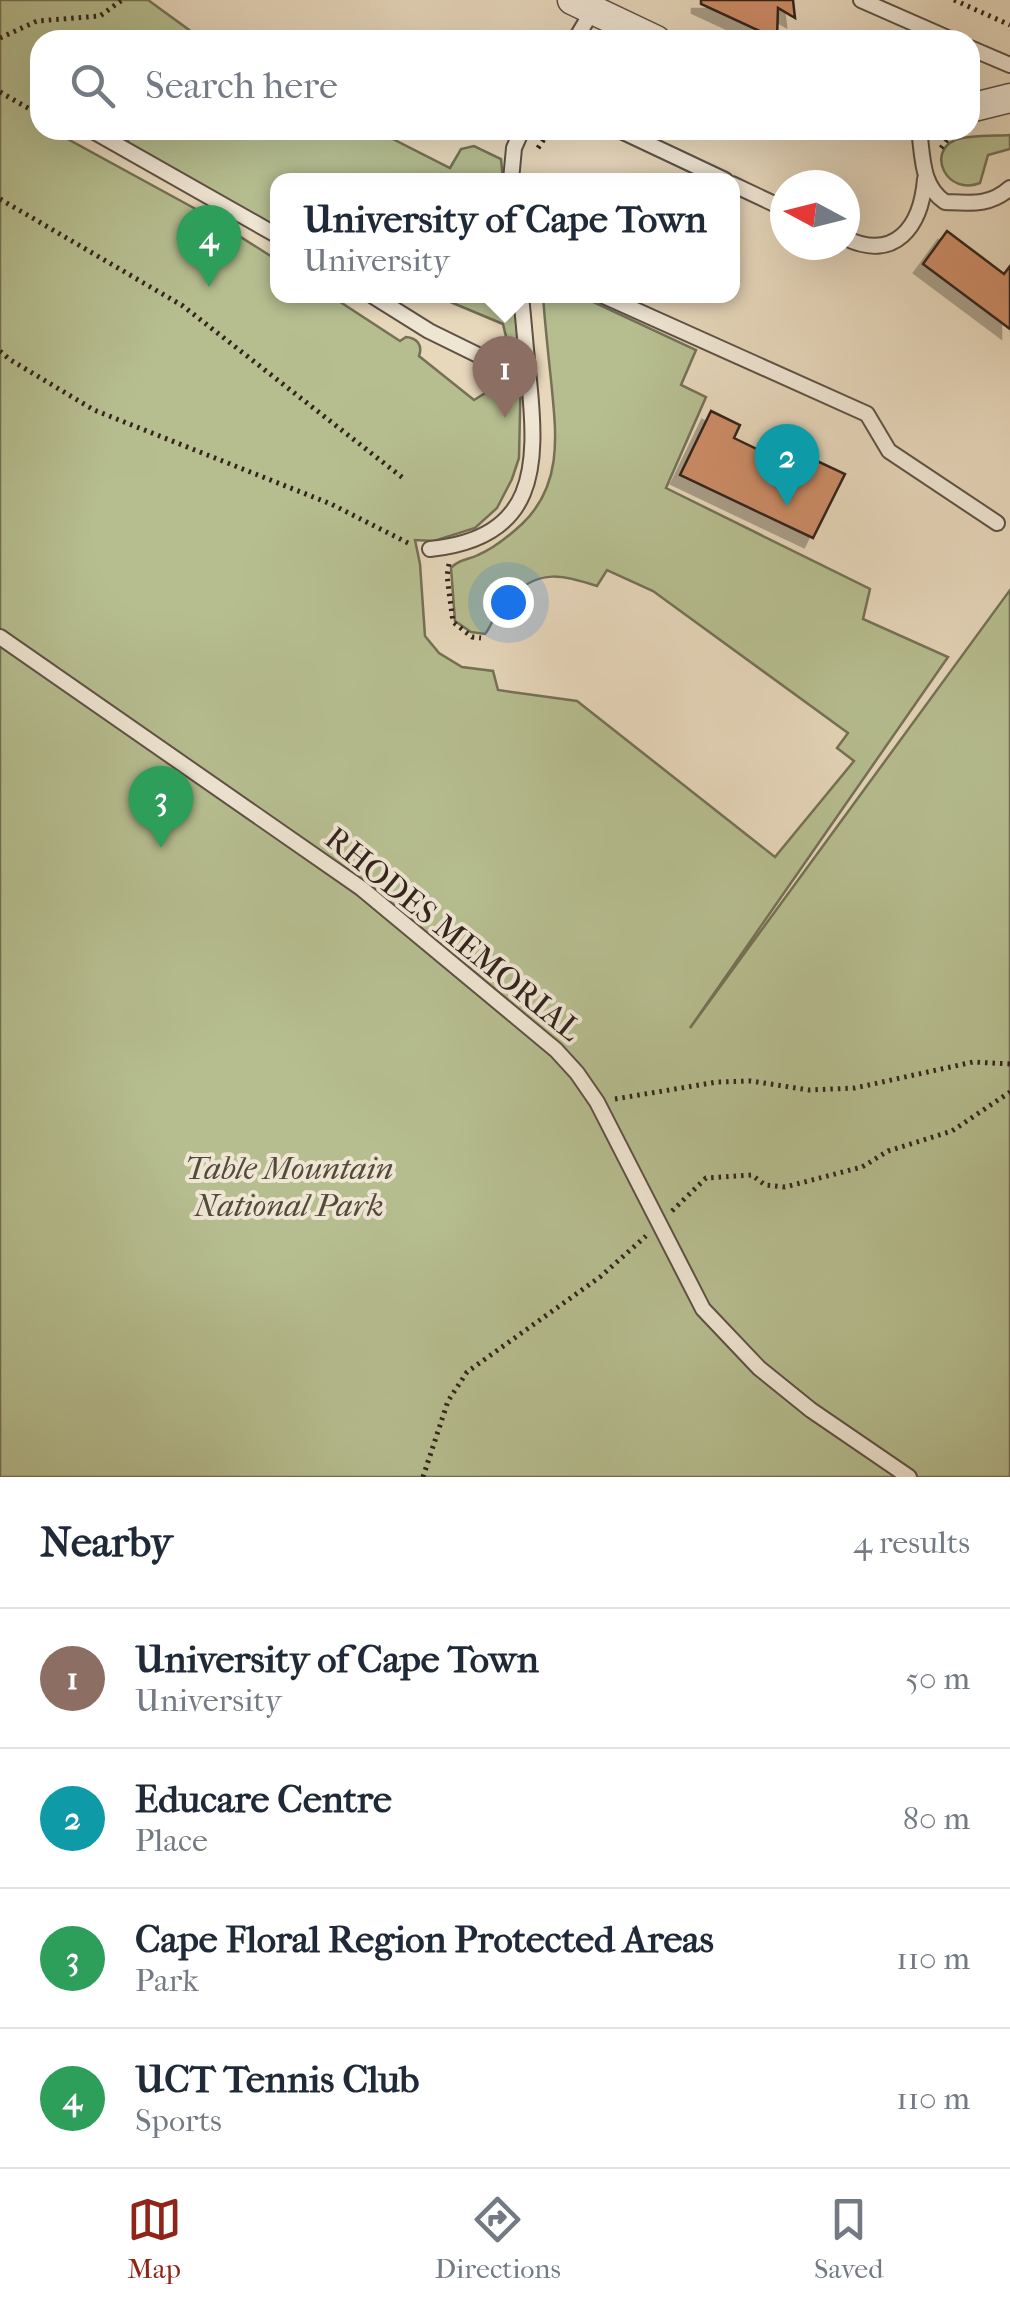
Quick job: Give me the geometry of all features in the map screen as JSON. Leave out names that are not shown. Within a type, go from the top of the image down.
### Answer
[{"type":"street","points":[[583,5],[635,30]]},
{"type":"street","points":[[980,106],[1010,98]]},
{"type":"lane","points":[[861,0],[929,30]]},
{"type":"lane","points":[[577,30],[583,5]]},
{"type":"lane","points":[[980,52],[1010,66]]},
{"type":"lane","points":[[109,140],[270,231]]},
{"type":"lane","points":[[512,173],[518,140]]},
{"type":"lane","points":[[640,140],[710,173]]},
{"type":"lane","points":[[920,140],[930,189],[946,202],[987,202],[1010,188]]},
{"type":"lane","points":[[860,243],[886,246],[901,237],[920,205],[925,173]]},
{"type":"lane","points":[[740,188],[770,202]]},
{"type":"lane","points":[[384,303],[430,331],[530,380]]},
{"type":"lane","points":[[430,550],[479,538],[505,520],[518,506],[530,474],[534,418],[522,303]]},
{"type":"lane","points":[[620,303],[866,414],[889,451],[997,522]]},
{"type":"lane","name":"RHODES MEMORIAL","points":[[0,637],[360,888],[556,1050],[598,1102],[703,1308],[759,1368],[811,1410],[910,1477]]},
{"type":"path","points":[[0,38],[38,21],[100,16],[122,0]]},
{"type":"path","points":[[954,0],[1010,25]]},
{"type":"path","points":[[0,92],[30,109]]},
{"type":"path","points":[[534,159],[544,140]]},
{"type":"path","points":[[938,154],[946,140]]},
{"type":"path","points":[[0,199],[183,306],[403,478]]},
{"type":"path","points":[[0,351],[94,410],[315,498],[416,547],[430,550]]},
{"type":"path","points":[[598,1102],[717,1082],[752,1081],[809,1090],[856,1088],[973,1062],[1010,1064]]},
{"type":"path","points":[[422,1477],[448,1401],[468,1372],[600,1277],[706,1178],[752,1175],[765,1185],[785,1187],[826,1178],[862,1167],[888,1151],[952,1132],[1010,1092]]},
{"type":"green space","name":"Table Mountain National Park","points":[[0,0],[148,0],[189,30],[30,30],[30,140],[69,140],[203,213],[270,256],[270,303],[342,303],[400,341],[406,337],[413,339],[420,345],[419,356],[474,400],[508,379],[512,362],[503,324],[453,303],[515,303],[521,368],[519,458],[512,479],[497,508],[475,528],[434,541],[415,540],[425,636],[439,653],[462,667],[493,671],[498,690],[577,701],[775,857],[854,761],[837,748],[848,733],[653,591],[607,570],[597,586],[563,577],[533,581],[503,606],[485,634],[471,632],[455,621],[451,568],[490,549],[522,524],[536,508],[551,475],[555,438],[544,303],[596,303],[696,350],[681,385],[706,397],[666,488],[870,589],[863,619],[948,657],[690,1028],[1010,590],[1010,1477],[0,1477]]},
{"type":"green space","points":[[1010,135],[1010,149],[988,155],[980,183],[958,184],[944,171],[942,154],[955,140],[980,140],[980,136]]},
{"type":"green space","points":[[128,140],[395,140],[450,168],[461,149],[474,146],[501,159],[502,173],[270,173],[270,225]]},
{"type":"building","points":[[701,0],[793,0],[795,18],[778,8],[777,30],[757,30],[701,4]]},
{"type":"building","points":[[947,231],[1004,274],[1010,266],[1010,329],[923,264]]},
{"type":"building","points":[[711,411],[740,425],[734,438],[810,475],[815,460],[845,474],[813,538],[680,475]]},
{"type":"place","name":"UCT Tennis Club","points":[[209,287]]},
{"type":"place","name":"University of Cape Town","points":[[505,418]]},
{"type":"place","name":"Educare Centre","points":[[787,506]]},
{"type":"place","name":"Cape Floral Region Protected Areas","points":[[161,848]]}]
